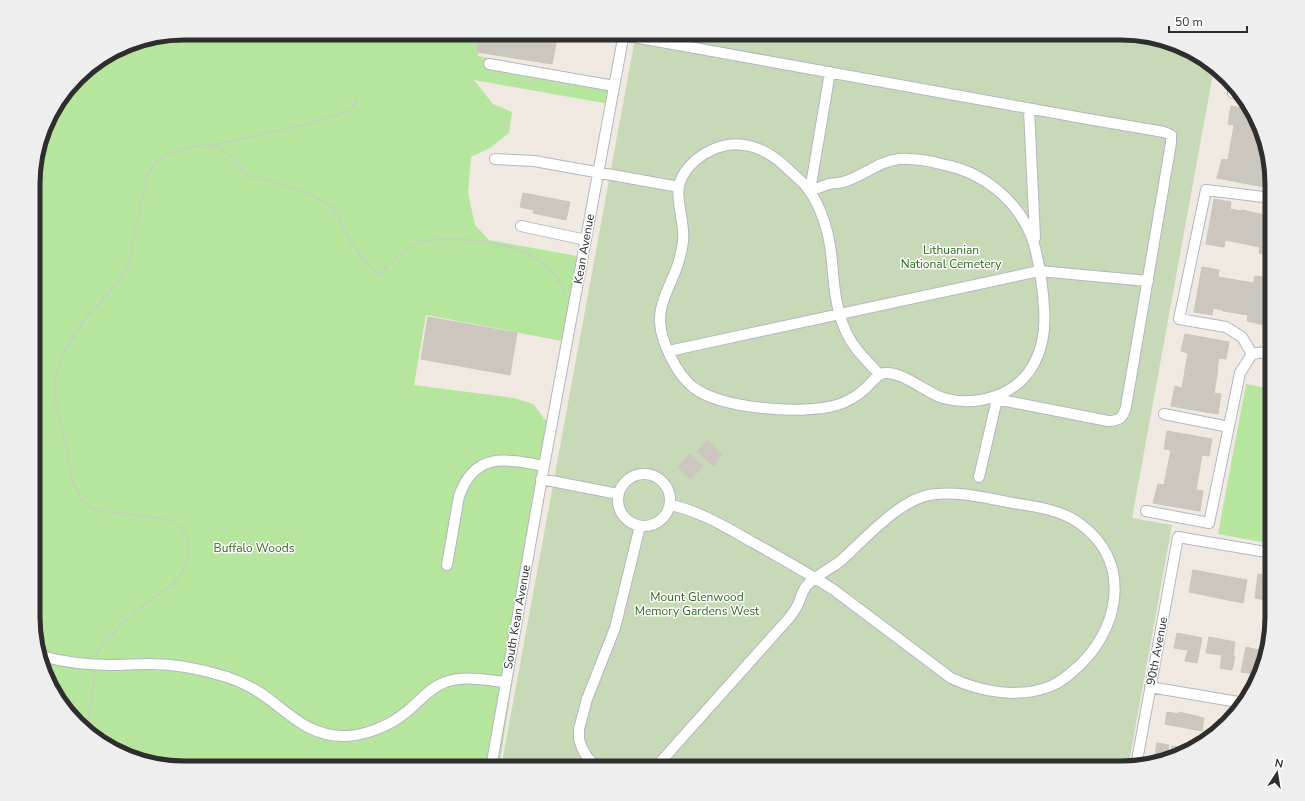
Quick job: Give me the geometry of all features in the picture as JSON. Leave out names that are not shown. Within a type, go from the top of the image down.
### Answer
[{"type":"street","name":"Kean Avenue","points":[[544,466],[623,40]]},
{"type":"street","points":[[657,40],[1029,109],[1164,132],[1171,135],[1172,143],[1126,407],[1119,420],[1108,421],[993,399],[971,401],[943,398],[906,378],[885,373],[880,375],[852,399],[828,407],[796,410],[754,406],[713,398],[700,392],[691,386],[679,372],[669,351],[660,324],[662,305],[680,258],[684,235],[680,212],[679,187],[683,175],[699,158],[711,150],[722,146],[739,144],[760,149],[773,156],[784,165],[810,191],[822,216],[828,235],[831,250],[835,297],[839,315],[855,348],[880,375]]},
{"type":"street","points":[[489,64],[614,86]]},
{"type":"street","points":[[810,191],[830,72]]},
{"type":"street","points":[[993,399],[1015,386],[1034,365],[1043,337],[1045,319],[1043,292],[1035,249],[1029,109]]},
{"type":"street","points":[[495,159],[534,160],[679,187]]},
{"type":"street","points":[[810,191],[850,180],[876,166],[900,159],[928,161],[953,166],[974,174],[990,184],[1006,199],[1019,214],[1026,226],[1035,249]]},
{"type":"street","points":[[1252,354],[1242,337],[1226,327],[1179,319],[1206,190],[1265,197]]},
{"type":"street","points":[[521,226],[586,240]]},
{"type":"street","points":[[669,351],[1039,271],[1148,281]]},
{"type":"street","points":[[1146,511],[1209,523],[1240,373],[1252,354],[1265,352]]},
{"type":"street","points":[[979,477],[993,399]]},
{"type":"street","points":[[1164,414],[1229,427]]},
{"type":"street","points":[[447,565],[463,485],[475,470],[492,462],[501,460],[514,460],[544,466]]},
{"type":"street","name":"South Kean Avenue","points":[[492,761],[544,466]]},
{"type":"street","points":[[640,473],[650,474],[659,478],[669,489],[671,496],[670,505],[664,518],[648,526],[640,526],[633,524],[622,515],[619,508],[618,494],[625,481],[632,476],[640,473]]},
{"type":"street","points":[[541,479],[618,494]]},
{"type":"street","points":[[662,761],[789,618],[795,610],[805,587],[816,578],[838,563],[908,502],[928,495],[951,494],[1023,504],[1063,515],[1078,523],[1090,533],[1108,558],[1113,570],[1115,593],[1110,619],[1103,633],[1086,658],[1061,682],[1038,690],[1016,693],[999,692],[971,687],[951,678],[816,578],[708,517],[685,508],[670,505]]},
{"type":"street","points":[[592,761],[582,748],[579,729],[587,699],[615,628],[640,526]]},
{"type":"street","name":"90th Avenue","points":[[1137,760],[1178,537],[1265,553]]},
{"type":"street","points":[[46,657],[70,662],[94,664],[158,664],[208,672],[238,681],[254,689],[292,718],[312,730],[344,736],[366,732],[392,721],[404,714],[434,688],[443,683],[462,678],[476,678],[506,682]]},
{"type":"street","points":[[1150,687],[1237,703]]},
{"type":"path","points":[[88,724],[94,685],[94,664],[96,655],[107,639],[178,577],[185,566],[188,556],[188,546],[184,531],[175,524],[162,519],[108,512],[94,508],[85,503],[75,487],[55,400],[54,386],[56,373],[74,336],[89,314],[123,277],[128,266],[147,177],[151,168],[158,160],[170,153],[189,148],[213,145],[294,127],[348,112],[358,99]]},
{"type":"path","points":[[213,145],[229,154],[244,171],[252,176],[290,186],[324,202],[333,210],[351,241],[379,276],[389,262],[400,254],[416,244],[434,239],[466,240],[509,247],[533,256],[546,266],[561,283],[573,311]]},
{"type":"green space","name":"Buffalo Woods","points":[[175,40],[481,40],[478,56],[614,81],[609,104],[474,80],[493,104],[512,112],[509,133],[490,148],[471,157],[468,193],[475,225],[489,240],[582,257],[567,342],[426,315],[414,385],[514,398],[533,404],[543,419],[553,421],[554,415],[500,761],[175,761],[147,756],[112,742],[82,719],[59,689],[45,654],[40,626],[40,175],[45,147],[59,112],[82,82],[112,59],[147,45]]},
{"type":"green space","points":[[635,40],[1130,40],[1158,45],[1176,51],[1193,59],[1213,73],[1132,518],[1172,525],[1129,761],[502,761]]},
{"type":"green space","points":[[1246,384],[1265,388],[1265,543],[1218,534]]},
{"type":"building","points":[[479,40],[557,40],[552,64],[477,52]]},
{"type":"building","points":[[1231,106],[1244,108],[1254,129],[1260,147],[1262,156],[1260,165],[1264,166],[1265,175],[1264,187],[1217,178],[1222,159],[1228,160],[1234,125],[1228,124]]},
{"type":"building","points":[[523,193],[570,202],[566,220],[533,213],[534,210],[520,207]]},
{"type":"building","points":[[1214,199],[1231,202],[1230,209],[1265,215],[1265,254],[1259,253],[1260,247],[1225,240],[1224,247],[1206,244]]},
{"type":"building","points":[[1202,267],[1219,270],[1218,277],[1253,283],[1255,276],[1265,277],[1264,325],[1247,321],[1248,315],[1213,308],[1212,315],[1194,312]]},
{"type":"building","points":[[428,317],[517,333],[510,375],[421,359]]},
{"type":"building","points":[[1185,334],[1229,342],[1226,359],[1219,358],[1217,369],[1214,393],[1221,394],[1218,414],[1171,406],[1175,386],[1182,388],[1188,353],[1181,351]]},
{"type":"building","points":[[1167,431],[1212,439],[1209,456],[1202,455],[1196,490],[1203,491],[1200,511],[1153,503],[1158,484],[1164,485],[1171,450],[1164,449]]},
{"type":"building","points":[[707,441],[722,455],[713,466],[697,451]]},
{"type":"building","points":[[690,454],[703,466],[691,479],[678,467]]},
{"type":"building","points":[[1193,570],[1247,580],[1243,603],[1189,592]]},
{"type":"building","points":[[1258,574],[1265,575],[1265,600],[1255,598]]},
{"type":"building","points":[[1177,633],[1202,638],[1197,663],[1185,661],[1188,650],[1174,648]]},
{"type":"building","points":[[1209,637],[1235,642],[1233,656],[1235,656],[1232,670],[1220,668],[1222,655],[1206,653]]},
{"type":"building","points":[[1246,647],[1261,651],[1253,674],[1241,672]]},
{"type":"building","points":[[1167,712],[1179,714],[1179,712],[1204,718],[1202,731],[1165,724]]},
{"type":"building","points":[[1157,743],[1169,745],[1168,753],[1159,756],[1155,755]]},
{"type":"building","points":[[1172,746],[1181,748],[1176,750],[1171,752]]},
{"type":"park label","name":"Lithuanian National Cemetery","points":[[951,257]]},
{"type":"park label","name":"Mount Glenwood Memory Gardens West","points":[[697,604]]}]
